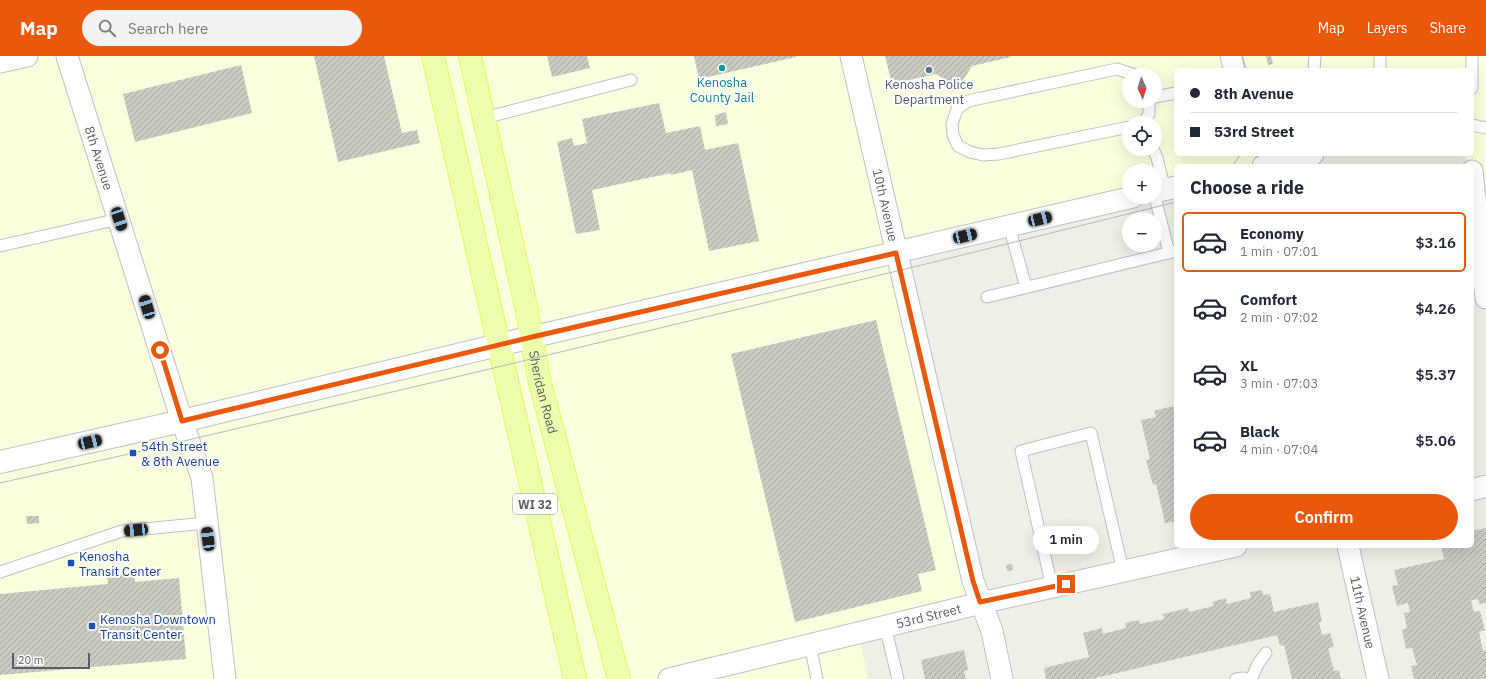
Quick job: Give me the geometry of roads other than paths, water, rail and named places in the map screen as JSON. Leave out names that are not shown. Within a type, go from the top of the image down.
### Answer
[{"type":"main road","name":"WI 32","points":[[433,56],[575,679]]},
{"type":"main road","name":"Sheridan Road","points":[[470,56],[532,337],[539,379],[619,679]]},
{"type":"street","points":[[0,62],[27,56]]},
{"type":"street","name":"8th Avenue","points":[[67,56],[182,421],[202,478],[225,679]]},
{"type":"street","name":"10th Avenue","points":[[851,56],[973,581],[992,631],[1002,679]]},
{"type":"street","points":[[1231,56],[1234,68]]},
{"type":"street","points":[[1271,164],[1305,156]]},
{"type":"street","points":[[1474,189],[1486,298]]},
{"type":"street","points":[[0,462],[182,421],[532,337],[1122,200]]},
{"type":"street","points":[[1474,489],[1486,486]]},
{"type":"street","name":"53rd Street","points":[[669,679],[980,602],[1227,548]]},
{"type":"street","name":"11th Avenue","points":[[1348,548],[1378,679]]},
{"type":"lane","points":[[1314,68],[1315,56]]},
{"type":"lane","points":[[1380,56],[1380,68]]},
{"type":"lane","points":[[1472,56],[1472,68]]},
{"type":"lane","points":[[1122,71],[1116,69],[968,101],[957,109],[952,124],[953,135],[958,146],[970,152],[983,155],[999,154],[1122,128]]},
{"type":"lane","points":[[484,118],[631,80]]},
{"type":"lane","points":[[1162,96],[1174,93]]},
{"type":"lane","points":[[1474,125],[1486,128]]},
{"type":"lane","points":[[987,297],[1172,252],[1163,191],[1155,156]]},
{"type":"lane","points":[[0,246],[119,219]]},
{"type":"lane","points":[[1009,226],[1026,287]]},
{"type":"lane","points":[[1052,587],[1021,451],[1091,433],[1123,571]]},
{"type":"lane","points":[[0,572],[122,531],[207,524]]},
{"type":"lane","points":[[885,626],[898,679]]},
{"type":"lane","points":[[810,644],[817,679]]},
{"type":"lane","points":[[1251,679],[1258,664],[1266,653]]},
{"type":"lane","points":[[1236,679],[1248,679]]},
{"type":"tram line","points":[[1242,56],[1245,68]]},
{"type":"tram line","points":[[1234,164],[1240,156]]},
{"type":"tram line","points":[[0,483],[477,372],[1174,202]]},
{"type":"place","name":"Kenosha County Jail","points":[[722,68]]},
{"type":"place","name":"Kenosha Police Department","points":[[929,70]]},
{"type":"place","name":"54th Street & 8th Avenue","points":[[133,453]]},
{"type":"place","name":"Kenosha Transit Center","points":[[71,563]]},
{"type":"place","name":"Kenosha Downtown Transit Center","points":[[92,626]]}]
